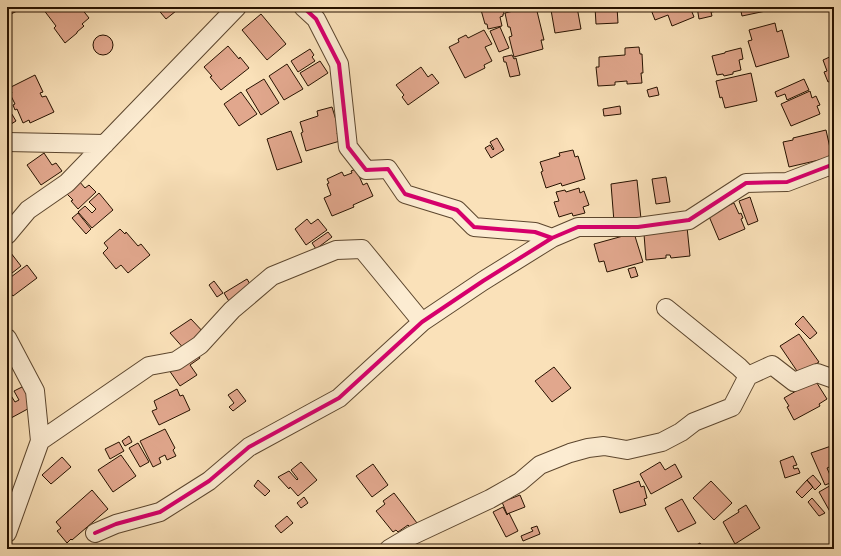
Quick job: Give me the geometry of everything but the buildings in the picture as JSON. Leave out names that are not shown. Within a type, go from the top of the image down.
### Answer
[{"type":"street","points":[[7,235],[28,210],[68,183],[237,7]]},
{"type":"street","points":[[303,7],[316,19],[339,64],[348,146],[366,170],[388,169],[405,194],[457,210],[474,227],[535,232],[552,238]]},
{"type":"street","points":[[7,142],[105,144]]},
{"type":"street","points":[[95,533],[116,524],[160,512],[209,481],[249,447],[339,398],[422,322],[483,281],[552,238],[578,227],[638,227],[689,220],[746,183],[787,182],[834,164]]},
{"type":"street","points":[[40,441],[149,366],[176,361],[200,344],[232,310],[272,276],[336,250],[362,249],[422,322]]},
{"type":"street","points":[[666,308],[748,376]]},
{"type":"street","points":[[7,338],[35,391],[40,441],[7,533]]},
{"type":"street","points":[[389,549],[411,536],[490,499],[520,482],[540,465],[570,453],[588,448],[604,446],[628,450],[662,442],[681,432],[694,422],[732,407],[748,376],[772,365],[794,382],[817,373],[834,379]]},
{"type":"cycle path","points":[[303,7],[316,19],[339,64],[348,147],[366,170],[388,169],[405,194],[457,210],[474,227],[535,232],[552,238],[578,227],[638,227],[689,220],[746,183],[787,182],[834,164]]},
{"type":"cycle path","points":[[95,533],[116,524],[160,512],[209,481],[249,447],[339,398],[422,322],[483,281],[552,238]]}]
